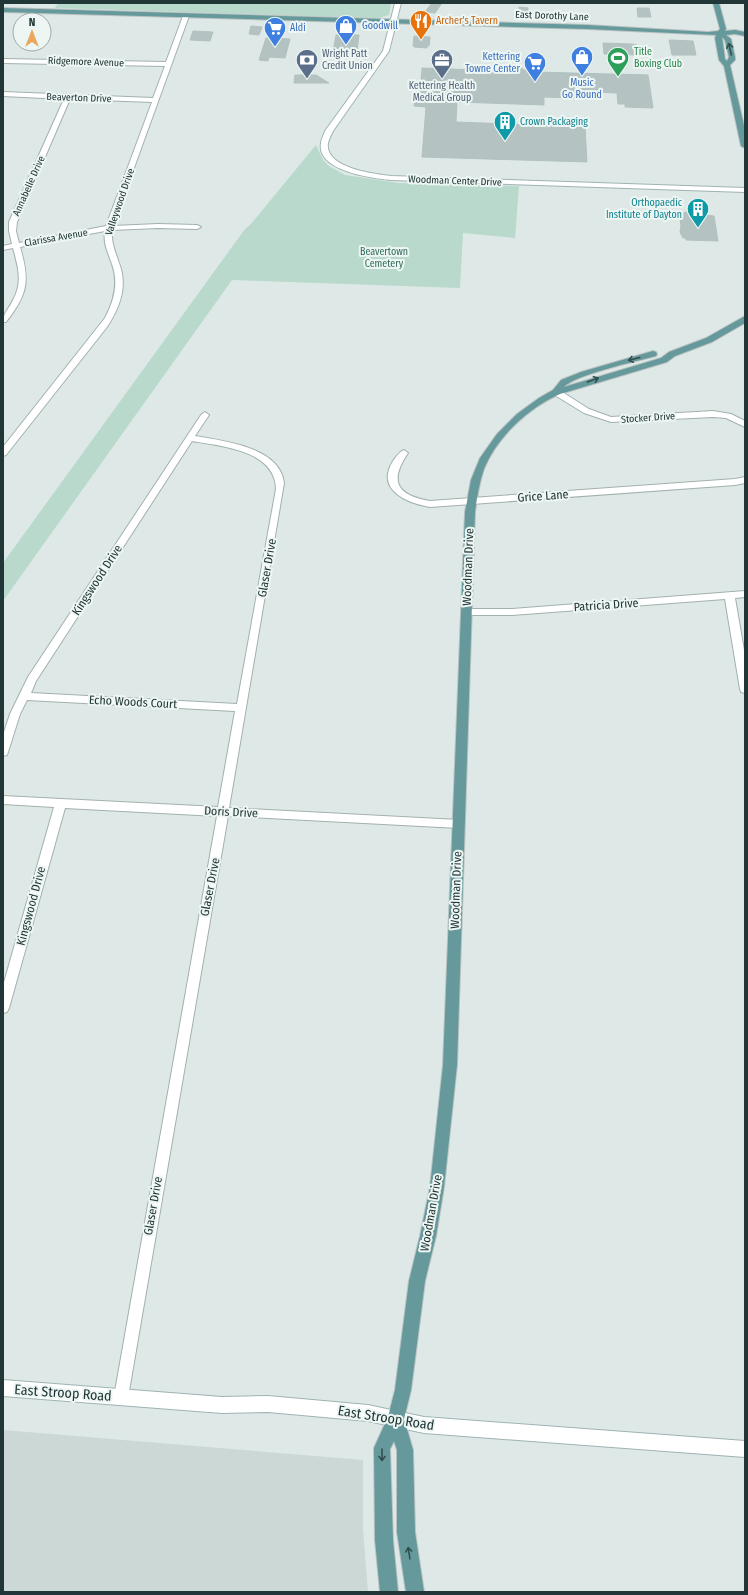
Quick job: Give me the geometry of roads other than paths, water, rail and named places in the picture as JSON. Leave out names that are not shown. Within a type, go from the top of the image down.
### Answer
[{"type":"main road","points":[[716,3],[723,28],[718,38],[722,60],[727,65],[745,146]]},
{"type":"main road","name":"East Dorothy Lane","points":[[3,10],[621,28],[638,31],[708,34],[735,32],[745,34]]},
{"type":"main road","name":"East Dorothy Lane","points":[[721,34],[745,38]]},
{"type":"main road","points":[[721,34],[728,39],[732,57],[732,60],[727,65]]},
{"type":"main road","name":"Woodman Drive","points":[[389,1592],[384,1540],[382,1448],[396,1419],[403,1390],[417,1281],[428,1236],[443,1141],[450,1065],[471,502],[479,471],[492,446],[519,417],[556,392],[573,388],[615,373],[664,360],[672,354],[709,340],[745,319]]},
{"type":"main road","name":"Woodman Drive","points":[[396,1419],[405,1450],[406,1532],[415,1592]]},
{"type":"street","points":[[394,22],[398,3]]},
{"type":"street","name":"Valleywood Drive","points":[[3,453],[104,326],[114,310],[120,282],[116,264],[108,244],[109,228],[186,16]]},
{"type":"street","name":"Woodman Center Drive","points":[[394,22],[384,56],[325,137],[323,142],[325,151],[331,160],[343,168],[365,175],[391,178],[745,190]]},
{"type":"street","name":"Ridgemore Avenue","points":[[3,61],[169,64]]},
{"type":"street","name":"Beaverton Drive","points":[[3,94],[156,100]]},
{"type":"street","name":"Annabelle Drive","points":[[3,320],[19,298],[24,284],[22,266],[11,228],[68,97]]},
{"type":"street","name":"Clarissa Avenue","points":[[3,248],[109,228],[158,226],[197,227]]},
{"type":"street","name":"Stocker Drive","points":[[556,392],[593,415],[606,419],[620,420],[713,414],[728,416],[745,424]]},
{"type":"street","name":"Kingswood Drive","points":[[3,752],[15,714],[32,680],[205,416]]},
{"type":"street","name":"Glaser Drive","points":[[121,1397],[143,1264],[279,499],[278,474],[268,463],[249,451],[232,446],[190,438]]},
{"type":"street","name":"Grice Lane","points":[[404,453],[397,460],[392,472],[394,486],[401,495],[408,499],[422,503],[471,502],[745,480]]},
{"type":"street","name":"Patricia Drive","points":[[467,612],[512,612],[745,594]]},
{"type":"street","points":[[729,596],[732,604],[745,690]]},
{"type":"street","name":"Echo Woods Court","points":[[23,696],[242,708]]},
{"type":"street","name":"Doris Drive","points":[[3,800],[459,824]]},
{"type":"street","name":"Kingswood Drive","points":[[3,1008],[60,804]]},
{"type":"street","name":"East Stroop Road","points":[[3,1388],[222,1404],[275,1405],[368,1413],[424,1425],[745,1449]]},
{"type":"place","name":"Archer's Tavern","points":[[421,40]]},
{"type":"place","name":"Goodwill","points":[[346,46]]},
{"type":"place","name":"Aldi","points":[[275,48]]},
{"type":"place","name":"Music Go Round","points":[[582,76]]},
{"type":"place","name":"Title Boxing Club","points":[[618,78]]},
{"type":"place","name":"Wright Patt Credit Union","points":[[307,80]]},
{"type":"place","name":"Kettering Health Medical Group","points":[[442,80]]},
{"type":"place","name":"Kettering Towne Center","points":[[535,82]]},
{"type":"place","name":"Crown Packaging","points":[[505,142]]},
{"type":"place","name":"Orthopaedic Institute of Dayton","points":[[698,228]]},
{"type":"park label","name":"Beavertown Cemetery","points":[[384,258]]}]
